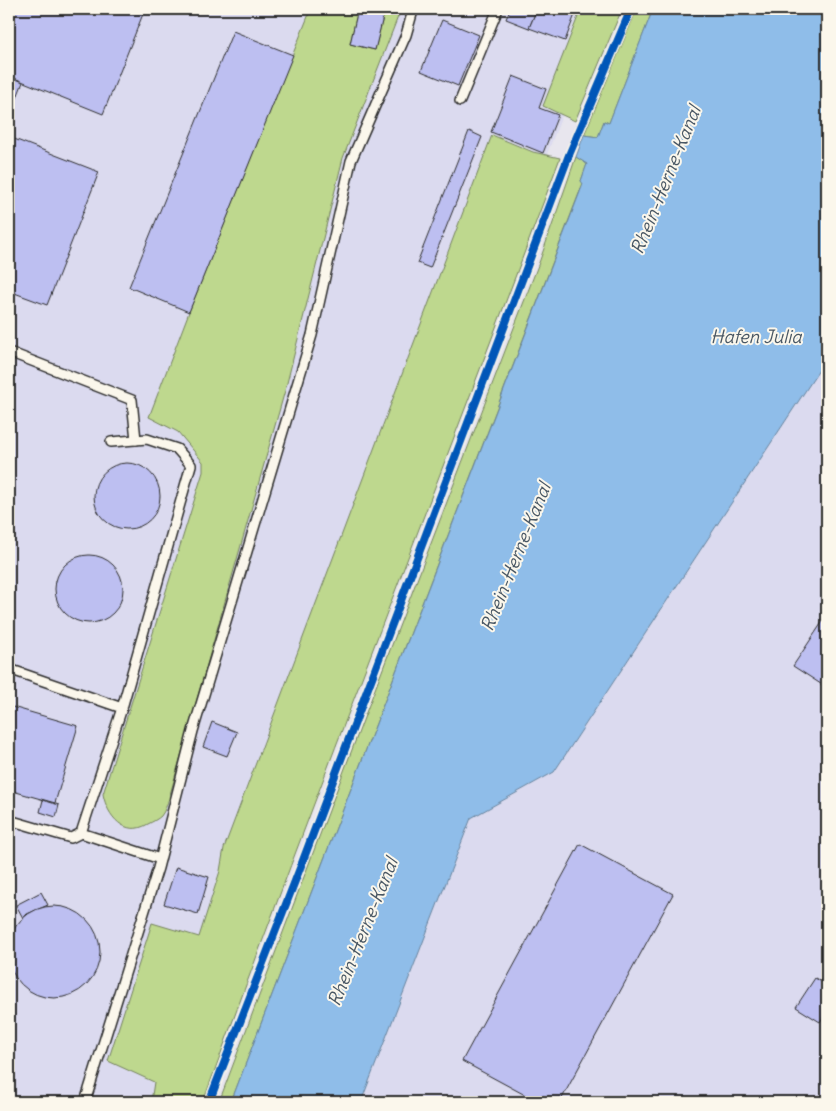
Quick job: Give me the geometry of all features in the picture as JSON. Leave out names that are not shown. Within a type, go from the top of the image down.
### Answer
[{"type":"lane","points":[[85,1102],[160,860],[193,731],[312,335],[351,161],[406,35],[412,9]]},
{"type":"lane","points":[[460,101],[498,9]]},
{"type":"lane","points":[[9,352],[132,400],[136,440]]},
{"type":"lane","points":[[9,820],[71,838],[81,833],[122,708],[191,465],[177,449],[147,439],[110,442]]},
{"type":"lane","points":[[9,669],[122,708]]},
{"type":"lane","points":[[81,833],[160,860]]},
{"type":"shaded area","points":[[9,9],[593,9],[567,103],[175,1102],[9,1102]]},
{"type":"shaded area","points":[[827,358],[827,1102],[361,1102],[471,818],[554,772]]},
{"type":"green space","points":[[311,9],[358,9],[350,44],[375,50],[385,9],[401,9],[343,158],[286,387],[169,798],[165,810],[160,817],[140,828],[132,828],[118,822],[113,817],[108,810],[103,794],[203,472],[203,462],[178,432],[149,417],[189,312]]},
{"type":"green space","points":[[581,9],[622,9],[575,121],[543,106]]},
{"type":"green space","points":[[637,9],[653,9],[609,123],[604,121],[598,137],[584,135]]},
{"type":"green space","points":[[492,135],[533,152],[560,158],[291,865],[203,1102],[151,1102],[154,1082],[108,1061],[152,923],[199,937],[220,871],[224,848]]},
{"type":"green space","points":[[576,157],[587,164],[581,181],[583,183],[231,1102],[219,1102],[540,260]]},
{"type":"water","points":[[653,9],[827,9],[827,358],[554,772],[471,818],[361,1102],[231,1102],[583,184],[581,181],[587,164],[576,157],[584,135],[598,137],[604,121],[609,123]]},
{"type":"building","points":[[9,9],[145,9],[103,114],[9,76]]},
{"type":"building","points":[[358,9],[385,9],[375,50],[350,44]]},
{"type":"building","points":[[510,9],[537,9],[529,28],[506,19]]},
{"type":"building","points":[[537,9],[577,9],[565,41],[529,28]]},
{"type":"building","points":[[442,20],[479,35],[458,86],[421,71]]},
{"type":"building","points":[[233,31],[293,55],[189,312],[129,287]]},
{"type":"building","points":[[9,76],[23,82],[9,118]]},
{"type":"building","points":[[513,76],[546,89],[539,108],[558,115],[543,153],[491,132]]},
{"type":"building","points":[[469,131],[482,137],[430,268],[417,263]]},
{"type":"building","points":[[9,137],[99,172],[47,305],[9,291]]},
{"type":"building","points":[[120,463],[134,463],[146,468],[155,477],[160,489],[158,509],[151,520],[134,529],[120,529],[108,524],[99,515],[94,503],[94,489],[99,477],[108,468]]},
{"type":"building","points":[[89,555],[102,558],[113,565],[120,576],[123,589],[120,602],[113,613],[102,620],[89,623],[76,620],[65,613],[58,602],[55,589],[58,576],[65,565],[76,558]]},
{"type":"building","points":[[827,615],[827,688],[793,666]]},
{"type":"building","points":[[9,706],[78,726],[55,803],[9,790]]},
{"type":"building","points":[[212,722],[237,732],[227,756],[203,747]]},
{"type":"building","points":[[43,800],[59,805],[56,817],[40,812]]},
{"type":"building","points":[[580,844],[673,894],[560,1102],[538,1102],[462,1061]]},
{"type":"building","points":[[176,867],[209,877],[198,914],[164,904]]},
{"type":"building","points":[[41,892],[48,905],[27,914],[23,918],[16,905]]},
{"type":"building","points":[[45,906],[63,906],[80,913],[93,926],[100,943],[100,961],[93,978],[80,991],[63,998],[45,998],[28,991],[15,978],[8,961],[8,943],[15,926],[28,913]]},
{"type":"building","points":[[815,978],[827,985],[827,1011],[820,1022],[796,1007]]},
{"type":"cycle path","points":[[209,1102],[302,863],[569,155],[631,9]]},
{"type":"water label","name":"Rhein-Herne-Kanal","points":[[666,180]]},
{"type":"water label","name":"Hafen Julia","points":[[756,337]]},
{"type":"water label","name":"Rhein-Herne-Kanal","points":[[516,557]]},
{"type":"water label","name":"Rhein-Herne-Kanal","points":[[363,932]]}]
